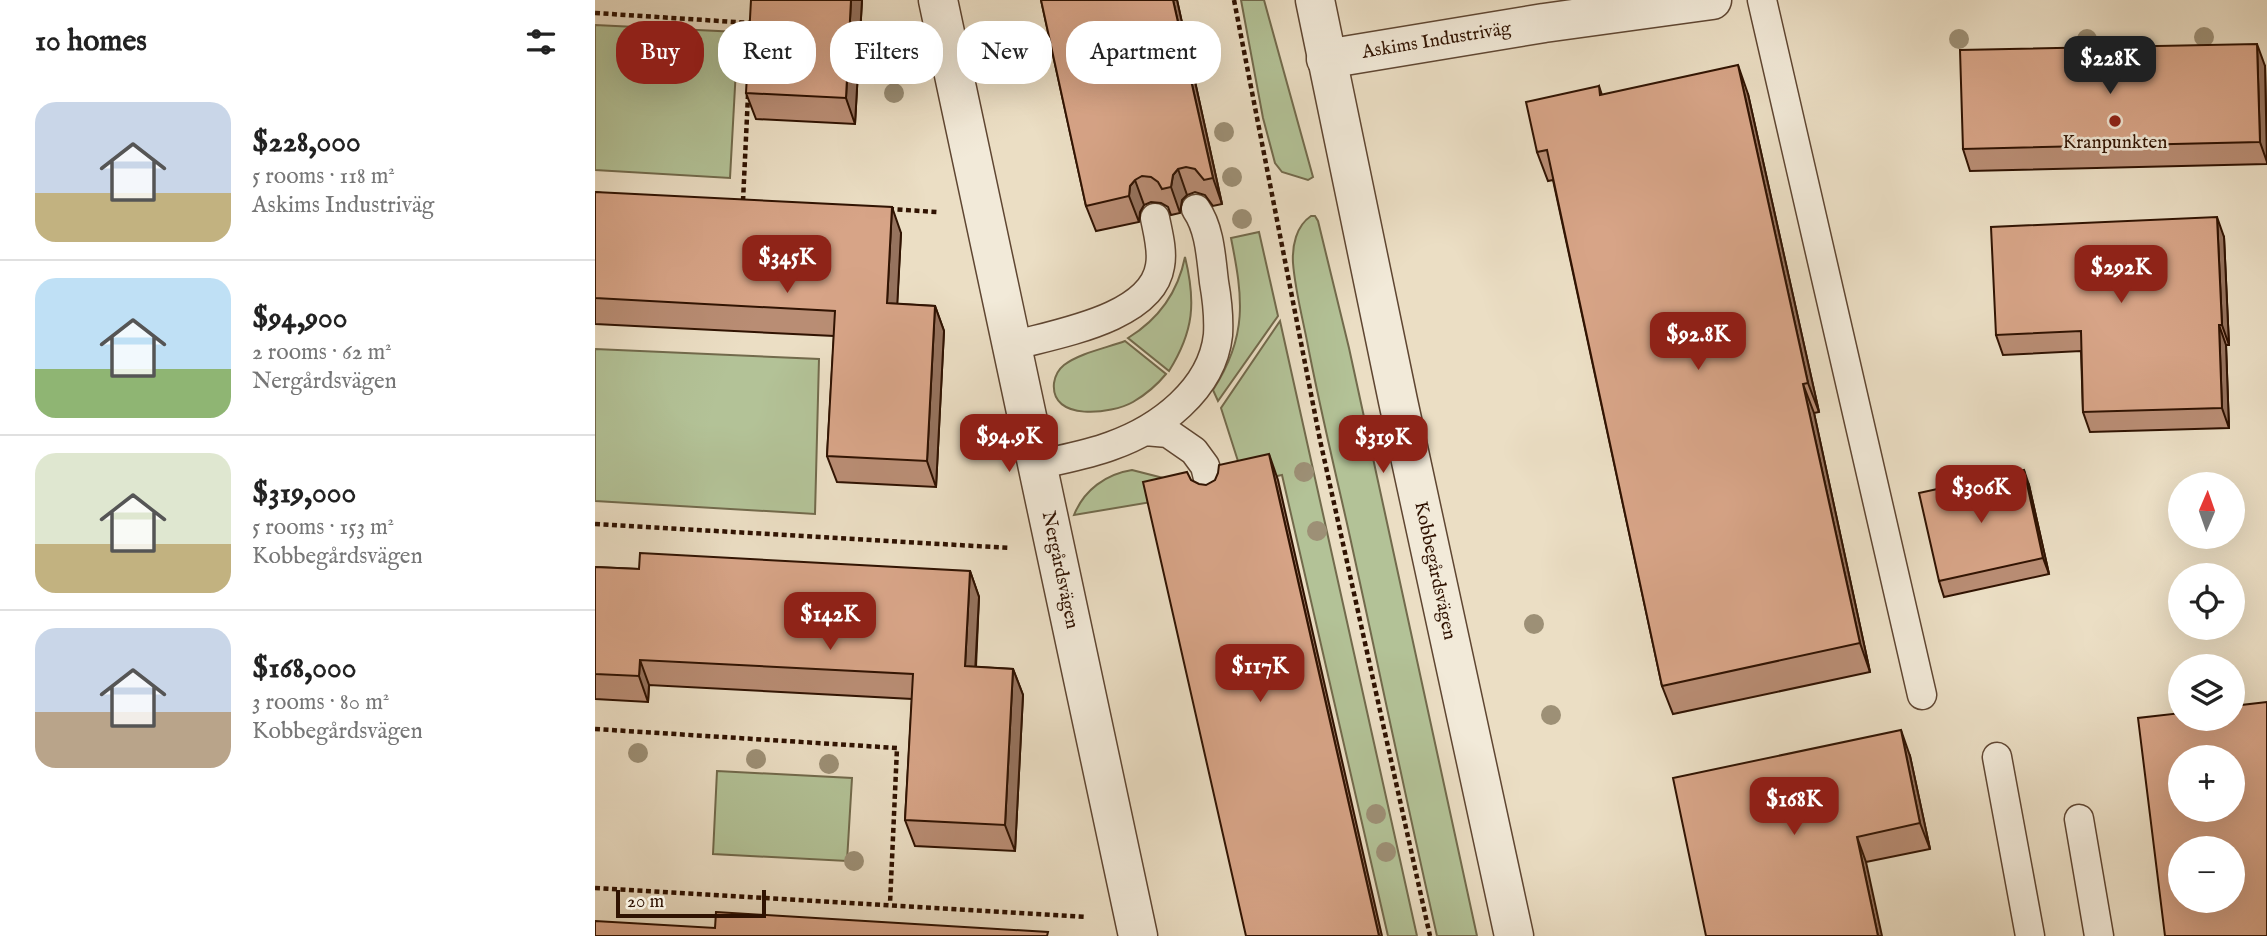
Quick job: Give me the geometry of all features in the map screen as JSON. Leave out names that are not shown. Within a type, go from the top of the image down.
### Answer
[{"type":"street","name":"Nergårdsvägen","points":[[939,0],[1135,924]]},
{"type":"street","name":"Kobbegårdsvägen","points":[[1314,0],[1514,936]]},
{"type":"street","name":"Askims Industriväg","points":[[1326,59],[1621,6],[1712,0]]},
{"type":"lane","points":[[1762,0],[1922,695]]},
{"type":"lane","points":[[1037,465],[1110,446],[1145,431],[1182,404],[1206,371],[1217,337],[1217,301],[1209,244],[1202,216],[1196,209]]},
{"type":"lane","points":[[1011,346],[1111,318],[1135,304],[1154,285],[1160,266],[1155,218]]},
{"type":"lane","points":[[1145,431],[1168,433],[1194,451],[1205,466],[1213,494]]},
{"type":"lane","points":[[1997,757],[2030,936]]},
{"type":"lane","points":[[2079,819],[2099,936]]},
{"type":"path","points":[[1234,0],[1320,440],[1430,936]]},
{"type":"path","points":[[595,13],[720,21]]},
{"type":"path","points":[[748,92],[743,201],[756,202]]},
{"type":"path","points":[[877,209],[984,215]]},
{"type":"path","points":[[595,524],[1056,551]]},
{"type":"path","points":[[595,729],[897,748],[890,904]]},
{"type":"path","points":[[595,888],[1092,917],[1135,924]]},
{"type":"green space","points":[[1241,0],[1264,0],[1313,177],[1308,180],[1282,172],[1275,163],[1263,118]]},
{"type":"green space","points":[[595,25],[616,26],[616,84],[704,84],[704,30],[718,31],[718,84],[735,84],[730,178],[595,170]]},
{"type":"green space","points":[[1311,216],[1315,216],[1318,221],[1349,348],[1477,936],[1437,936],[1297,293],[1293,263],[1294,243],[1298,231]]},
{"type":"green space","points":[[1259,232],[1278,316],[1218,401],[1213,390],[1232,352],[1240,316],[1238,279],[1231,238]]},
{"type":"green space","points":[[1185,257],[1191,288],[1191,316],[1184,343],[1169,371],[1128,338],[1166,304]]},
{"type":"green space","points":[[1280,321],[1417,936],[1388,936],[1282,475],[1245,483],[1221,408]]},
{"type":"green space","points":[[1125,341],[1166,374],[1159,382],[1133,402],[1111,410],[1084,412],[1062,404],[1055,396],[1054,383],[1062,367],[1085,354]]},
{"type":"green space","points":[[595,349],[819,359],[815,514],[595,501]]},
{"type":"green space","points":[[1132,470],[1171,480],[1193,495],[1074,515],[1084,498],[1097,485],[1113,475]]},
{"type":"green space","points":[[717,771],[852,778],[847,861],[713,854]]},
{"type":"building","points":[[751,0],[851,0],[850,21],[830,21],[830,84],[847,84],[846,98],[746,93],[746,84],[816,84],[816,21],[750,21]]},
{"type":"building","points":[[1041,0],[1173,0],[1178,21],[1066,21],[1066,84],[1192,84],[1213,178],[1204,180],[1195,169],[1186,167],[1178,169],[1173,175],[1171,187],[1162,189],[1151,177],[1142,176],[1130,186],[1129,196],[1086,206],[1052,50],[1052,21],[1046,21]]},
{"type":"building","points":[[2257,44],[2260,142],[1963,149],[1960,50]]},
{"type":"building","points":[[1738,65],[1808,383],[1803,384],[1860,643],[1662,686],[1547,150],[1537,152],[1526,102],[1599,86],[1600,95]]},
{"type":"building","points":[[595,192],[892,207],[887,303],[935,306],[927,461],[827,456],[835,311],[595,298]]},
{"type":"building","points":[[2217,217],[2222,325],[2219,325],[2222,408],[2083,412],[2081,331],[1996,335],[1991,227]]},
{"type":"building","points":[[1269,454],[1379,936],[1246,936],[1143,482],[1187,472],[1191,480],[1206,485],[1215,480],[1219,465]]},
{"type":"building","points":[[2024,470],[2043,558],[1939,581],[1919,493]]},
{"type":"building","points":[[640,553],[970,571],[965,666],[1013,669],[1005,825],[905,820],[913,674],[640,660],[639,676],[595,674],[595,567],[639,569]]},
{"type":"building","points":[[2267,702],[2267,936],[2165,936],[2138,718],[2168,715],[2168,731],[2245,731],[2245,705]]},
{"type":"building","points":[[1901,730],[1920,823],[1857,837],[1878,936],[1706,936],[1673,778]]},
{"type":"building","points":[[716,912],[1048,932],[1047,936],[595,936],[595,921],[715,928]]},
{"type":"place","name":"Kranpunkten","points":[[2115,121]]}]
